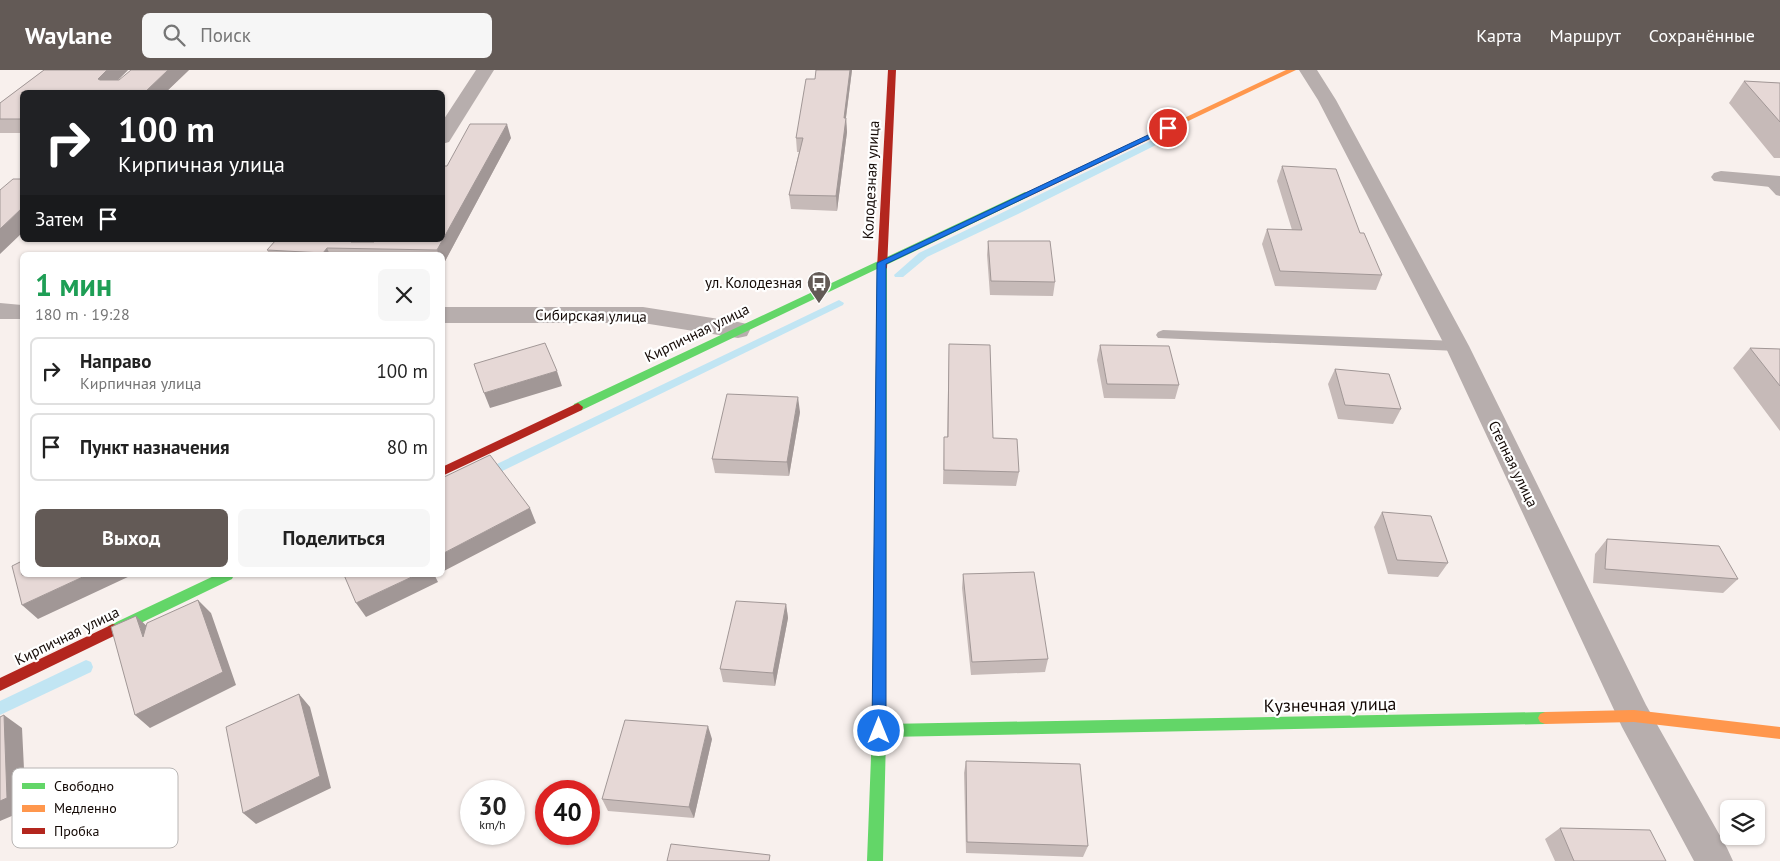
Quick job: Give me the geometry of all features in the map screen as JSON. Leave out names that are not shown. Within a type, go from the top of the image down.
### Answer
[{"type":"street","points":[[445,133],[484,70]]},
{"type":"street","name":"Колодезная улица","points":[[875,861],[879,731],[882,263],[892,70]]},
{"type":"street","name":"Кирпичная улица","points":[[445,471],[738,330],[1292,70]]},
{"type":"street","name":"Степная улица","points":[[1308,70],[1326,100],[1457,346],[1634,716],[1714,861]]},
{"type":"street","points":[[1722,177],[1776,185]]},
{"type":"street","points":[[0,311],[20,312]]},
{"type":"street","name":"Сибирская улица","points":[[445,315],[643,315],[738,330]]},
{"type":"street","name":"Кирпичная улица","points":[[0,685],[224,577]]},
{"type":"street","name":"Кузнечная улица","points":[[879,731],[1634,716],[1780,733]]},
{"type":"lane","points":[[1163,335],[1457,346]]},
{"type":"building","points":[[44,70],[107,70],[98,79],[119,80],[131,70],[168,70],[147,90],[20,90],[20,119],[0,119],[0,103]]},
{"type":"building","points":[[816,70],[850,70],[836,196],[789,195],[803,138],[796,138],[806,79],[815,79]]},
{"type":"building","points":[[1744,81],[1780,83],[1780,122]]},
{"type":"building","points":[[470,124],[507,124],[445,236],[445,166],[447,166]]},
{"type":"building","points":[[1282,166],[1336,169],[1360,233],[1364,233],[1382,275],[1280,271],[1267,229],[1302,230]]},
{"type":"building","points":[[13,179],[20,179],[20,210],[0,229],[0,190]]},
{"type":"building","points":[[988,241],[1050,241],[1055,282],[991,281]]},
{"type":"building","points":[[274,242],[441,242],[437,250],[327,248],[324,252],[304,252],[267,250]]},
{"type":"building","points":[[545,343],[557,371],[484,393],[474,364]]},
{"type":"building","points":[[949,344],[990,345],[993,438],[1017,439],[1019,472],[944,470],[944,437],[948,437]]},
{"type":"building","points":[[1100,345],[1169,346],[1179,385],[1107,384]]},
{"type":"building","points":[[1750,348],[1780,349],[1780,386]]},
{"type":"building","points":[[1335,369],[1389,374],[1401,409],[1345,405]]},
{"type":"building","points":[[727,394],[798,397],[787,462],[712,459]]},
{"type":"building","points":[[490,455],[530,508],[445,552],[445,477]]},
{"type":"building","points":[[1382,512],[1431,516],[1448,563],[1397,560]]},
{"type":"building","points":[[1607,539],[1719,546],[1738,579],[1605,569]]},
{"type":"building","points":[[20,562],[20,577],[83,577],[22,605],[12,566]]},
{"type":"building","points":[[1034,572],[1048,659],[972,662],[963,574]]},
{"type":"building","points":[[345,577],[412,577],[356,603]]},
{"type":"building","points":[[198,600],[223,672],[135,715],[111,627],[136,616],[143,637],[147,623]]},
{"type":"building","points":[[736,601],[786,604],[773,673],[720,669]]},
{"type":"building","points":[[299,694],[320,776],[243,813],[226,727]]},
{"type":"building","points":[[4,715],[7,798],[0,801],[0,717]]},
{"type":"building","points":[[625,720],[708,726],[689,807],[602,799]]},
{"type":"building","points":[[966,761],[1080,764],[1088,846],[967,842]]},
{"type":"building","points":[[1560,828],[1650,830],[1666,861],[1574,861]]},
{"type":"building","points":[[671,844],[770,855],[769,861],[667,861]]},
{"type":"waterway","points":[[899,275],[923,255],[1017,211],[1185,127]]},
{"type":"waterway","points":[[484,475],[839,303]]},
{"type":"waterway","points":[[0,708],[86,667]]},
{"type":"traffic: fast","points":[[578,407],[1025,195]]},
{"type":"traffic: fast","points":[[875,861],[879,731],[882,268]]},
{"type":"traffic: fast","points":[[113,630],[224,577]]},
{"type":"traffic: fast","points":[[879,731],[1545,718]]},
{"type":"traffic: slow","points":[[1025,195],[1292,70]]},
{"type":"traffic: slow","points":[[1545,718],[1634,716],[1780,733]]},
{"type":"traffic: jam","points":[[882,268],[892,70]]},
{"type":"traffic: jam","points":[[445,471],[578,407]]},
{"type":"traffic: jam","points":[[0,685],[113,630]]},
{"type":"place","name":"ул. Колодезная","points":[[819,304]]},
{"type":"route","points":[[879,731],[882,263],[1168,128]]}]
